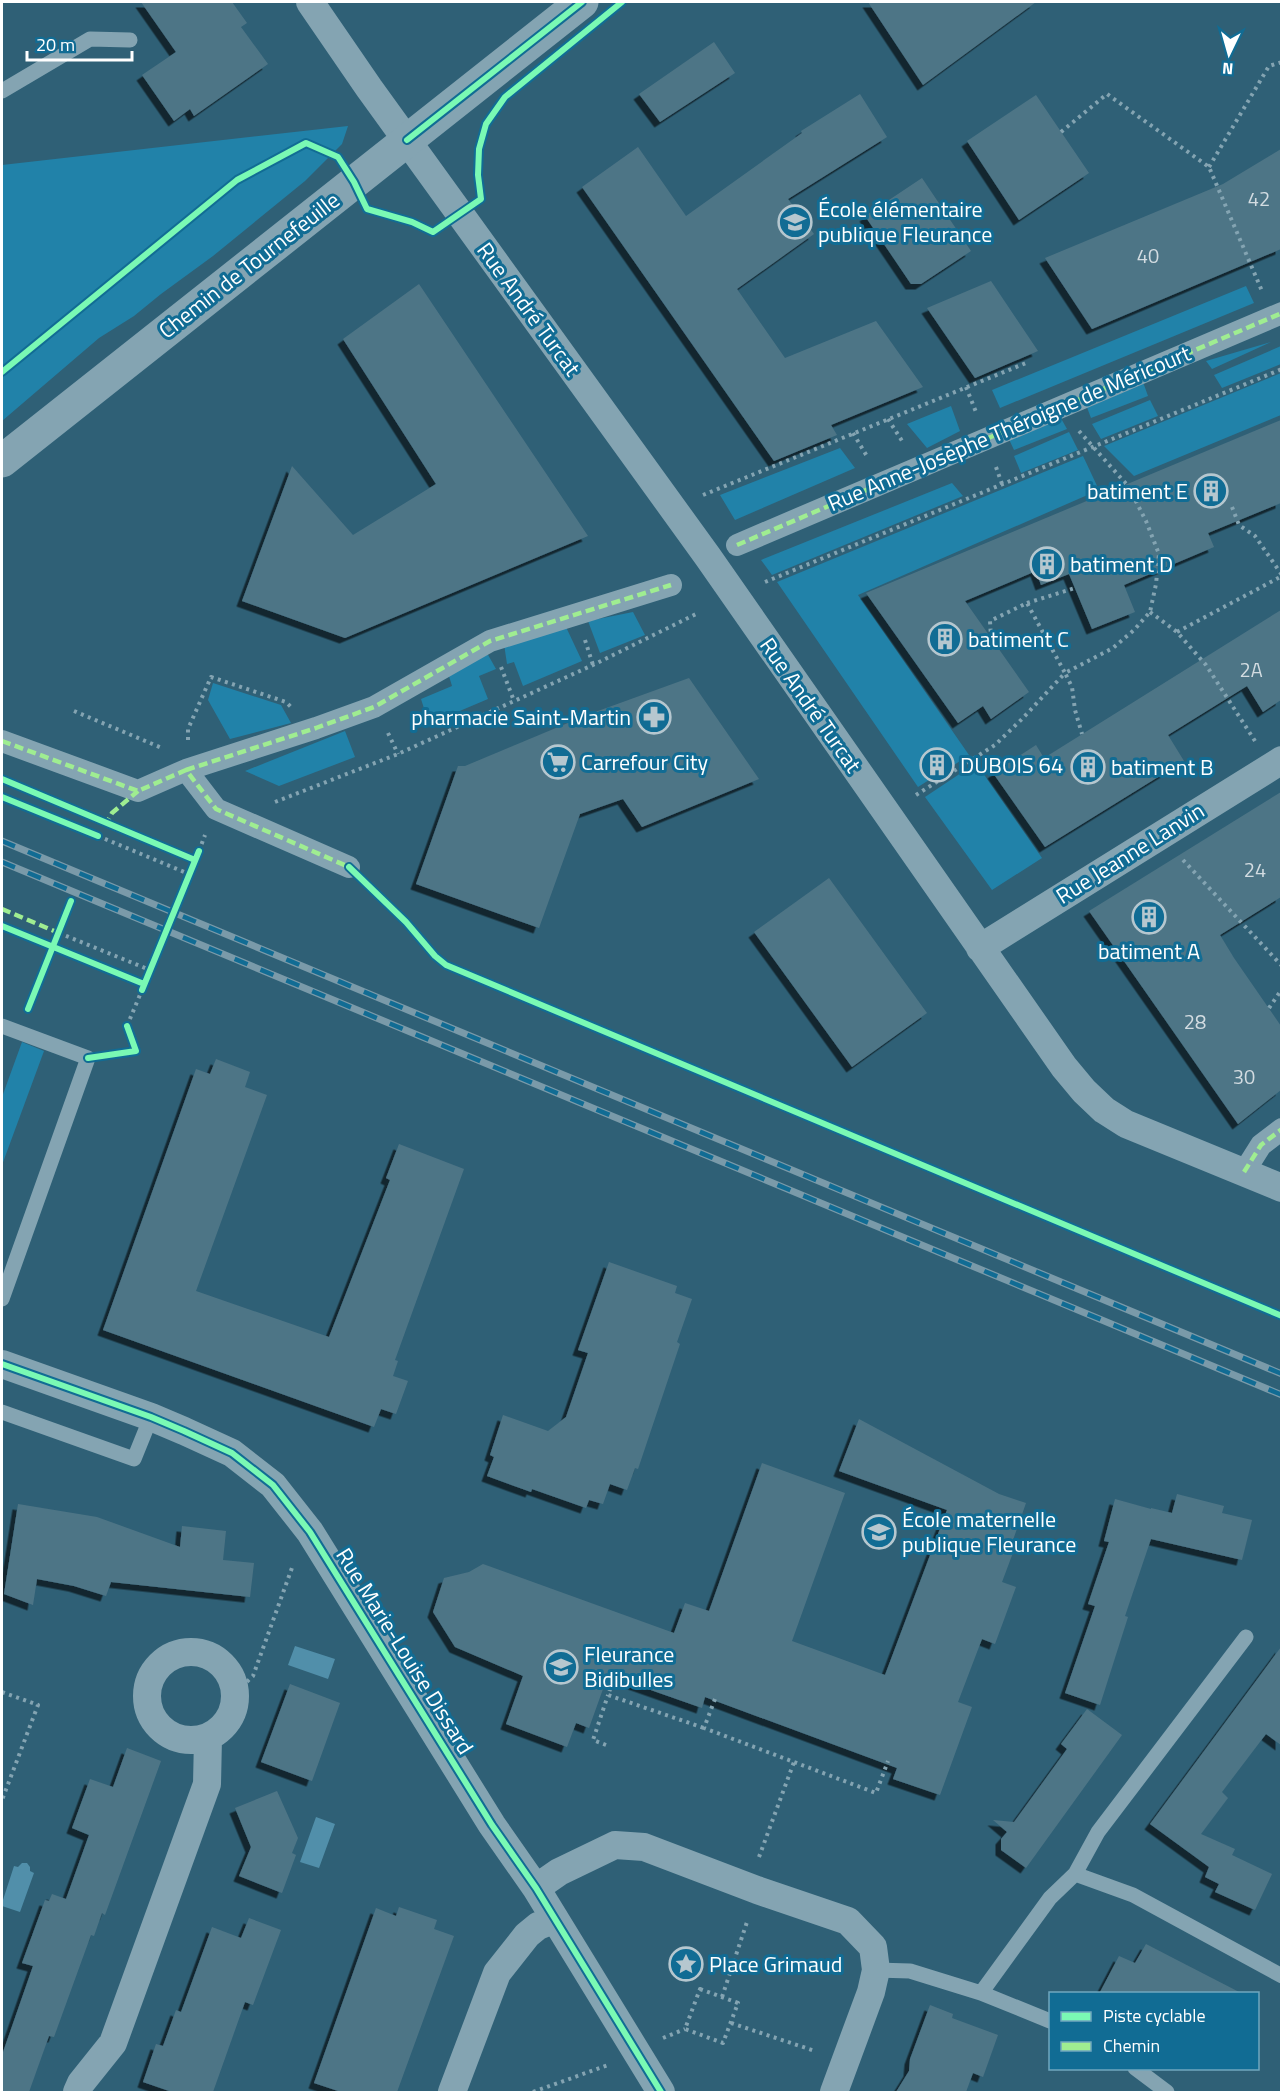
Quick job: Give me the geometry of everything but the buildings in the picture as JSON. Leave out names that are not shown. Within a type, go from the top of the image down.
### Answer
[{"type":"street","name":"Rue André Turcat","points":[[310,2],[708,557],[980,948],[1084,1091],[1104,1110],[1126,1124],[1281,1188]]},
{"type":"street","name":"Chemin de Tournefeuille","points":[[2,461],[582,2]]},
{"type":"street","name":"Rue Anne-Josèphe Théroigne de Méricourt","points":[[737,545],[1277,314]]},
{"type":"street","points":[[2,741],[138,791],[186,770],[374,707],[490,641],[671,585]]},
{"type":"street","name":"Rue Jeanne Lanvin","points":[[980,948],[1281,760]]},
{"type":"street","points":[[186,770],[216,809],[349,867]]},
{"type":"street","points":[[1244,1173],[1261,1145],[1281,1129]]},
{"type":"street","name":"Rue Marie-Louise Dissard","points":[[2,1364],[151,1417],[232,1453],[273,1485],[310,1532],[492,1825],[536,1888],[661,2092]]},
{"type":"street","points":[[184,1652],[210,1655],[228,1671],[236,1692],[235,1706],[224,1726],[208,1738],[183,1740],[156,1725],[147,1709],[146,1687],[162,1661],[184,1652]]},
{"type":"street","points":[[77,2092],[112,2043],[117,2032],[207,1784],[208,1738]]},
{"type":"street","points":[[536,1888],[559,1872],[615,1845],[644,1847],[848,1921],[873,1947],[876,1970],[871,1992],[834,2092]]},
{"type":"street","points":[[452,2092],[497,1973],[527,1935],[538,1926],[555,1919]]},
{"type":"lane","points":[[2,91],[90,39],[130,40]]},
{"type":"lane","points":[[2,1026],[88,1058],[2,1299]]},
{"type":"lane","points":[[2,1412],[134,1459],[151,1417]]},
{"type":"lane","points":[[981,1993],[1050,1898],[1075,1874],[1098,1832],[1246,1637]]},
{"type":"lane","points":[[1075,1874],[1133,1894],[1281,1976]]},
{"type":"lane","points":[[876,1970],[910,1971],[981,1993],[1049,2021]]},
{"type":"lane","points":[[1138,2070],[1167,2092]]},
{"type":"path","points":[[1209,167],[1269,66],[1281,62]]},
{"type":"path","points":[[1061,132],[1107,94],[1209,167],[1277,314]]},
{"type":"path","points":[[703,495],[1026,363]]},
{"type":"path","points":[[764,582],[1281,369]]},
{"type":"path","points":[[916,795],[995,745],[1065,673],[1113,648],[1150,612],[1159,554],[1146,520],[1128,486],[1078,430],[1069,403]]},
{"type":"path","points":[[1177,632],[1281,576],[1255,536],[1239,525],[1232,507]]},
{"type":"path","points":[[991,637],[990,621],[1027,603],[1075,588]]},
{"type":"path","points":[[1027,603],[1072,687],[1075,710],[1082,734]]},
{"type":"path","points":[[1150,612],[1177,632],[1206,665],[1256,744]]},
{"type":"path","points":[[490,641],[514,701]]},
{"type":"path","points":[[186,770],[188,729],[210,677],[286,702],[316,728]]},
{"type":"path","points":[[99,836],[189,874]]},
{"type":"path","points":[[1182,859],[1281,966]]},
{"type":"path","points":[[59,933],[150,970]]},
{"type":"path","points":[[1269,1008],[1281,989]]},
{"type":"path","points":[[127,1026],[142,990]]},
{"type":"path","points":[[236,1692],[253,1676],[291,1568],[310,1532]]},
{"type":"path","points":[[606,1679],[613,1682],[593,1740],[606,1746]]},
{"type":"path","points":[[2,1692],[38,1705],[2,1800]]},
{"type":"path","points":[[608,1695],[704,1728],[876,1793],[888,1761]]},
{"type":"path","points":[[704,1728],[716,1699]]},
{"type":"path","points":[[700,1989],[738,2003],[731,2023],[723,2043],[685,2029],[700,1989]]},
{"type":"path","points":[[731,2023],[846,2061]]},
{"type":"shaded area","points":[[348,126],[342,144],[305,181],[213,256],[134,316],[99,338],[2,421],[2,165]]},
{"type":"shaded area","points":[[1246,286],[1254,303],[1000,408],[992,390]]},
{"type":"shaded area","points":[[1271,342],[1212,369],[1206,361]]},
{"type":"shaded area","points":[[1281,346],[1281,364],[1222,388],[1214,375]]},
{"type":"shaded area","points":[[1281,373],[1281,415],[1134,476],[1104,446]]},
{"type":"shaded area","points":[[1143,382],[1148,396],[1091,418],[1085,402]]},
{"type":"shaded area","points":[[1150,400],[1158,416],[1101,439],[1092,424]]},
{"type":"shaded area","points":[[951,406],[960,431],[927,448],[907,424]]},
{"type":"shaded area","points":[[1058,413],[1067,429],[1014,450],[1007,435]]},
{"type":"shaded area","points":[[1069,432],[1078,450],[1021,473],[1014,456]]},
{"type":"shaded area","points":[[840,448],[855,468],[735,520],[720,495]]},
{"type":"shaded area","points":[[1083,456],[1099,490],[858,595],[969,755],[954,765],[941,749],[919,764],[929,780],[918,787],[777,582]]},
{"type":"shaded area","points":[[952,483],[963,496],[772,575],[761,560]]},
{"type":"shaded area","points":[[633,612],[645,635],[600,653],[588,621]]},
{"type":"shaded area","points":[[566,627],[582,661],[523,686],[514,662],[507,664],[504,644]]},
{"type":"shaded area","points":[[487,653],[496,669],[479,676],[488,699],[429,724],[421,699],[452,686],[449,676]]},
{"type":"shaded area","points":[[213,683],[281,705],[291,723],[230,739],[208,700]]},
{"type":"shaded area","points":[[345,731],[355,757],[279,786],[245,771]]},
{"type":"shaded area","points":[[976,763],[1042,858],[992,890],[925,797]]},
{"type":"shaded area","points":[[22,1042],[44,1051],[2,1165],[2,1097]]},
{"type":"shaded area","points":[[295,1646],[335,1659],[328,1679],[288,1665]]},
{"type":"shaded area","points":[[316,1817],[335,1824],[319,1868],[300,1862]]},
{"type":"shaded area","points":[[22,1863],[27,1863],[30,1871],[34,1873],[20,1912],[2,1906],[2,1903],[14,1866],[18,1867]]},
{"type":"railway","points":[[2,841],[1282,1374]]},
{"type":"railway","points":[[2,862],[1282,1395]]},
{"type":"marked path","points":[[737,545],[1282,313]]},
{"type":"marked path","points":[[186,770],[374,707],[490,641],[671,585]]},
{"type":"marked path","points":[[2,741],[138,791],[186,770],[216,809],[349,867]]},
{"type":"marked path","points":[[105,826],[112,813],[138,791]]},
{"type":"marked path","points":[[2,909],[59,933]]},
{"type":"marked path","points":[[1244,1172],[1261,1145],[1282,1129]]},
{"type":"cycle path","points":[[407,140],[582,2]]},
{"type":"cycle path","points":[[2,372],[237,180],[306,143],[338,157],[367,209],[412,222],[433,232],[481,199],[478,175],[479,149],[486,124],[505,97],[622,2]]},
{"type":"cycle path","points":[[2,779],[195,860]]},
{"type":"cycle path","points":[[2,797],[98,836]]},
{"type":"cycle path","points":[[142,990],[199,851]]},
{"type":"cycle path","points":[[349,867],[406,922],[435,956],[446,965],[1282,1316]]},
{"type":"cycle path","points":[[28,1009],[71,901]]},
{"type":"cycle path","points":[[2,926],[144,984]]},
{"type":"cycle path","points":[[88,1058],[136,1051],[127,1026]]},
{"type":"cycle path","points":[[2,1364],[184,1431],[232,1453],[273,1485],[310,1532],[492,1825],[536,1888],[661,2092]]},
{"type":"place","name":"École élémentaire publique Fleurance","points":[[795,222]]},
{"type":"place","name":"batiment E","points":[[1211,491]]},
{"type":"place","name":"batiment D","points":[[1047,564]]},
{"type":"place","name":"batiment C","points":[[945,639]]},
{"type":"place","name":"pharmacie Saint-Martin","points":[[654,717]]},
{"type":"place","name":"Carrefour City","points":[[558,762]]},
{"type":"place","name":"DUBOIS 64","points":[[937,765]]},
{"type":"place","name":"batiment B","points":[[1088,767]]},
{"type":"place","name":"batiment A","points":[[1149,917]]},
{"type":"place","name":"École maternelle publique Fleurance","points":[[879,1532]]},
{"type":"place","name":"Fleurance Bidibulles","points":[[561,1667]]},
{"type":"place","name":"Place Grimaud","points":[[686,1964]]}]
